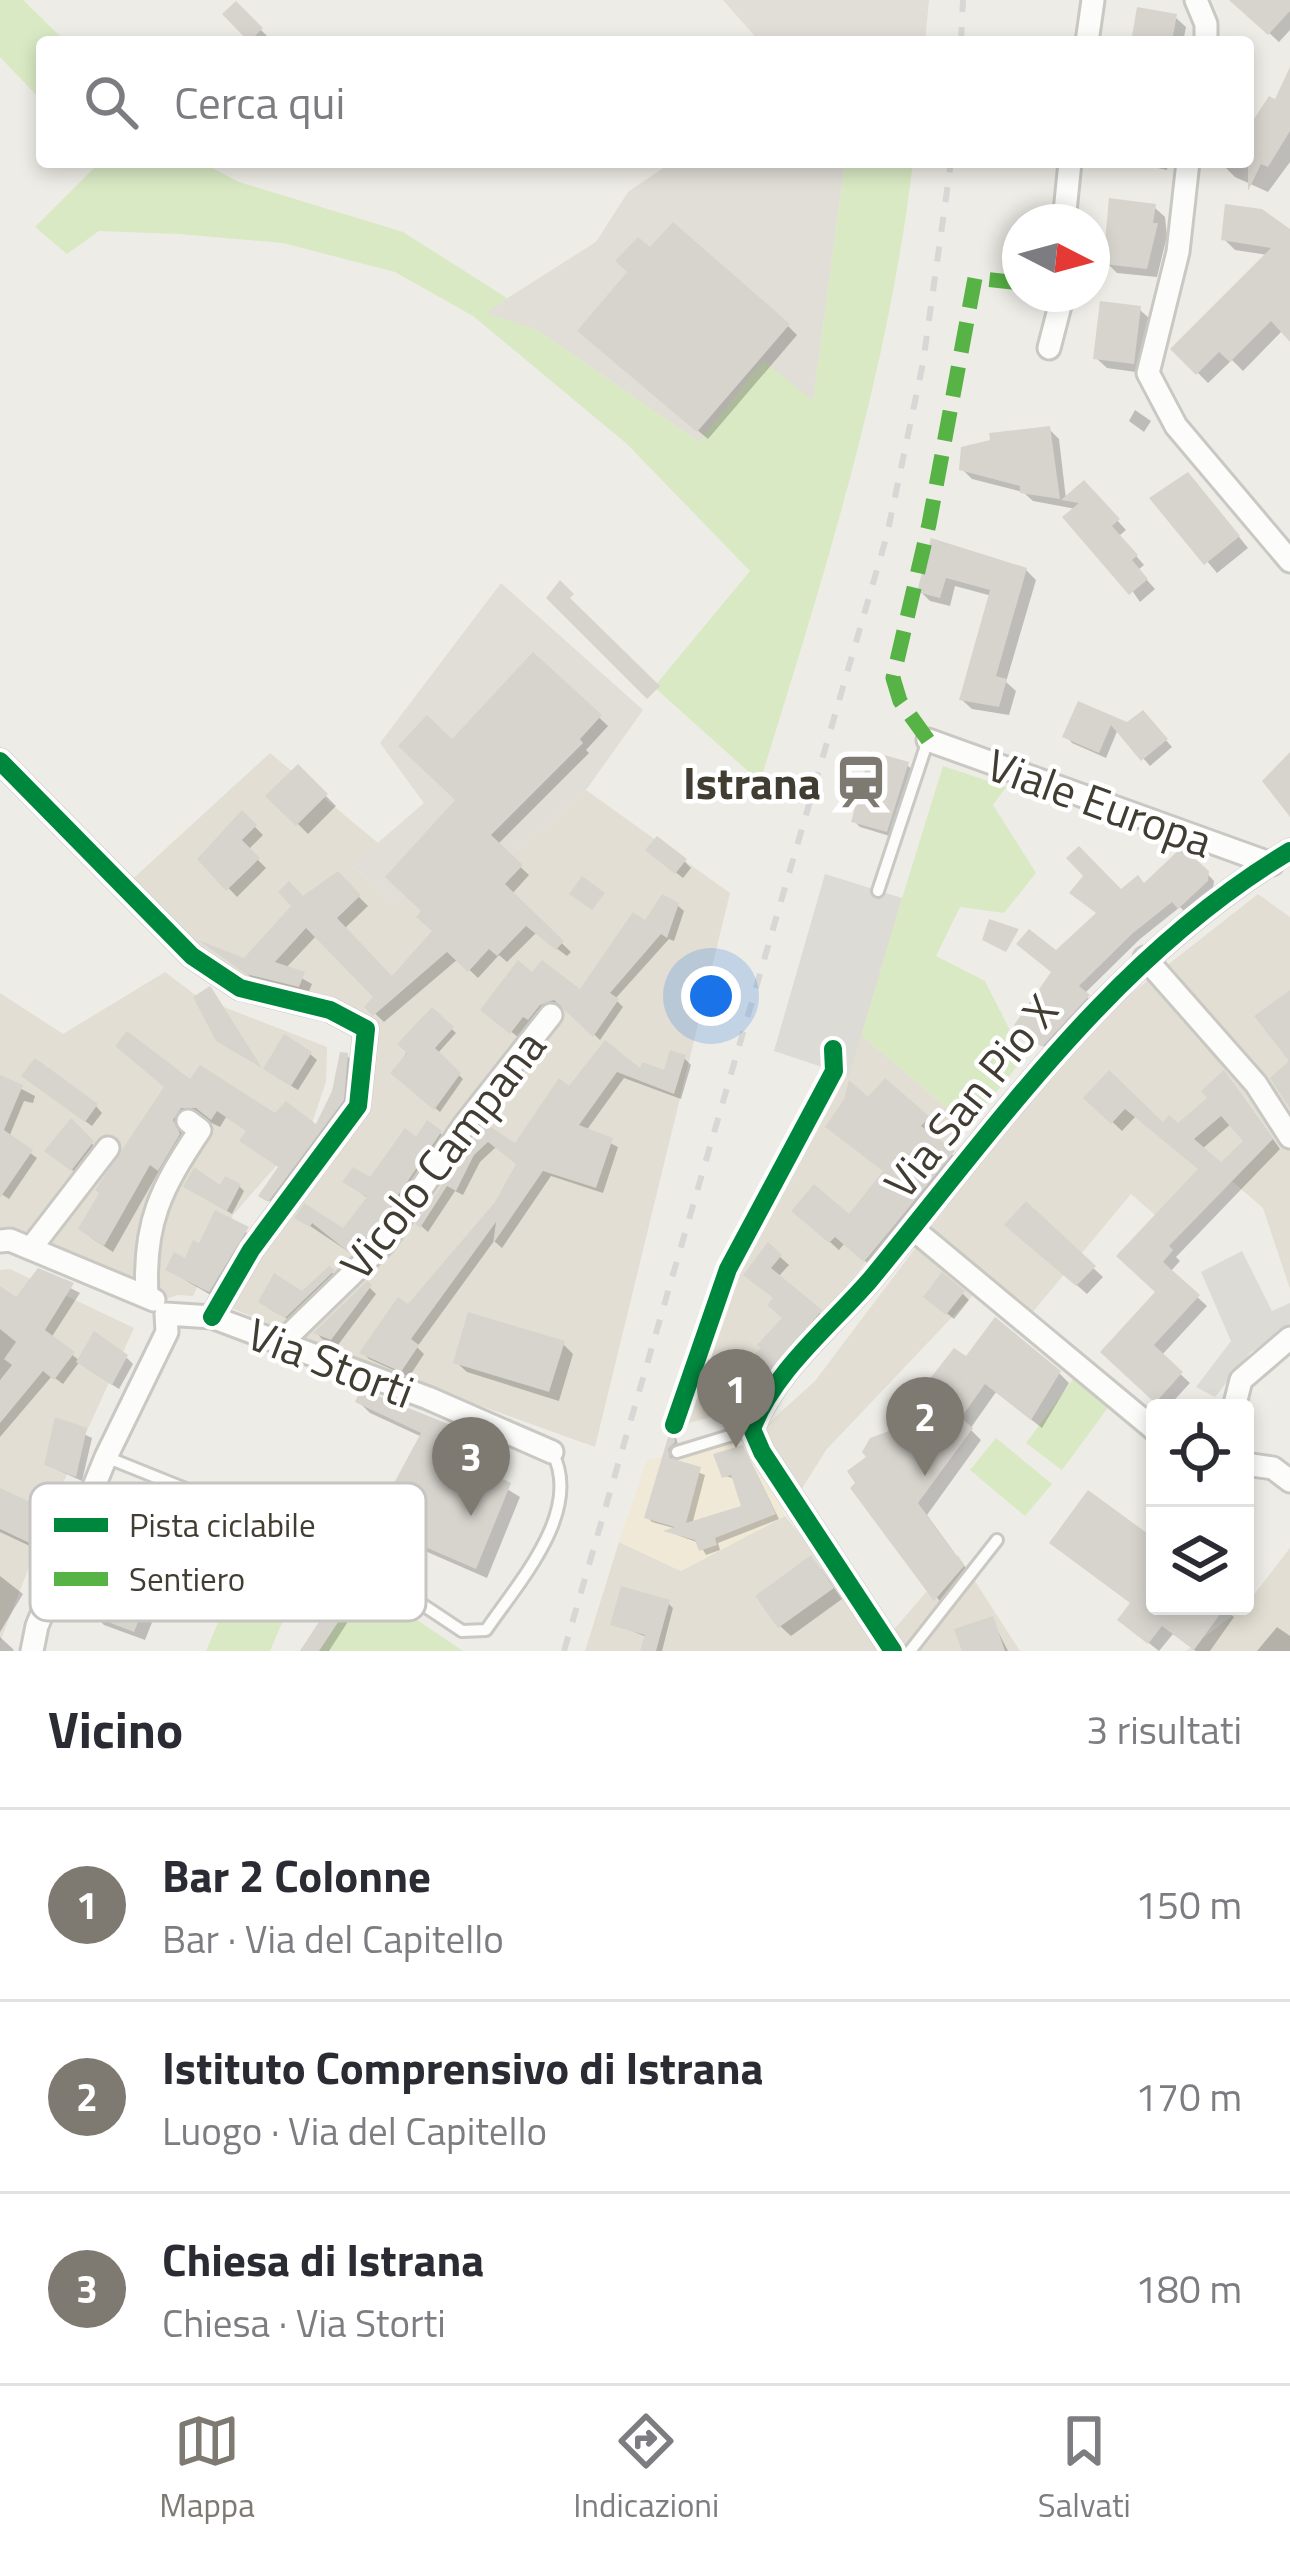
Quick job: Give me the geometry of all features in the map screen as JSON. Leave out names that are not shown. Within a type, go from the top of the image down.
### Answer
[{"type":"street","points":[[1088,36],[1094,0]]},
{"type":"street","points":[[1196,0],[1206,36]]},
{"type":"street","points":[[1066,204],[1069,168]]},
{"type":"street","points":[[1187,168],[1178,253],[1148,373],[1176,426],[1290,561]]},
{"type":"street","points":[[1049,348],[1058,312]]},
{"type":"street","name":"Viale Europa","points":[[928,740],[1283,859]]},
{"type":"street","points":[[0,761],[192,956],[240,988],[330,1010],[366,1029],[358,1106],[250,1250],[212,1317]]},
{"type":"street","name":"Via San Pio X","points":[[752,1430],[763,1400],[1094,1006],[1145,958],[1283,859]]},
{"type":"street","points":[[1145,958],[1256,1084],[1290,1137]]},
{"type":"street","name":"Vicolo Campana","points":[[281,1342],[385,1242],[494,1084],[551,1015]]},
{"type":"street","points":[[147,1294],[145,1251],[153,1214],[165,1180],[200,1130],[188,1121]]},
{"type":"street","points":[[31,1248],[108,1148]]},
{"type":"street","points":[[912,1228],[1146,1423]]},
{"type":"street","points":[[0,1241],[31,1248],[147,1294],[166,1314],[167,1332],[95,1483]]},
{"type":"street","name":"Via Storti","points":[[166,1314],[212,1317],[552,1452]]},
{"type":"street","points":[[1236,1399],[1241,1380],[1290,1338]]},
{"type":"street","points":[[752,1430],[893,1651]]},
{"type":"street","points":[[1254,1465],[1273,1468],[1290,1481]]},
{"type":"street","points":[[32,1651],[39,1621]]},
{"type":"lane","points":[[878,891],[928,740]]},
{"type":"lane","points":[[677,1452],[752,1430]]},
{"type":"lane","name":"Via Storti","points":[[426,1607],[463,1631],[486,1630],[548,1537],[563,1482],[552,1452]]},
{"type":"lane","name":"Via Storti","points":[[106,1456],[173,1483]]},
{"type":"lane","points":[[910,1651],[997,1540]]},
{"type":"shaded area","points":[[723,0],[929,0],[926,36],[755,36]]},
{"type":"shaded area","points":[[663,168],[844,168],[813,402],[699,442],[537,330],[484,313],[596,242],[628,192]]},
{"type":"shaded area","points":[[501,583],[643,710],[586,790],[505,859],[424,874],[401,906],[351,866],[424,803],[380,743]]},
{"type":"shaded area","points":[[270,753],[378,843],[352,867],[400,905],[423,874],[505,859],[586,790],[730,893],[595,1447],[370,1366],[224,1305],[323,1163],[357,1088],[356,1029],[212,969],[124,887]]},
{"type":"shaded area","points":[[825,874],[902,898],[849,1076],[774,1051]]},
{"type":"shaded area","points":[[1258,894],[1290,917],[1290,1289],[1263,1208],[1218,1169],[1164,1223],[1131,1194],[1022,1325],[976,1292],[826,1450],[798,1495],[761,1430],[815,1381],[993,1145],[1109,1011]]},
{"type":"shaded area","points":[[165,972],[198,997],[327,1047],[326,1082],[311,1126],[233,1215],[193,1296],[178,1295],[154,1303],[0,1239],[0,993],[63,1034]]},
{"type":"shaded area","points":[[860,1034],[968,1126],[793,1359],[737,1410],[670,1428],[720,1274],[828,1068],[849,1075]]},
{"type":"shaded area","points":[[1242,1251],[1272,1311],[1290,1303],[1290,1330],[1251,1352],[1215,1397],[1196,1387],[1231,1341],[1201,1272]]},
{"type":"shaded area","points":[[10,1269],[134,1328],[63,1483],[30,1483],[30,1564],[0,1642],[0,1270]]},
{"type":"shaded area","points":[[749,1439],[785,1516],[681,1571],[619,1542],[647,1460]]},
{"type":"shaded area","points":[[785,1516],[848,1594],[882,1651],[585,1651],[619,1542],[681,1571]]},
{"type":"shaded area","points":[[1290,1548],[1290,1651],[1186,1651],[1233,1615],[1254,1615],[1254,1594]]},
{"type":"shaded area","points":[[958,1555],[1020,1651],[900,1651],[890,1634]]},
{"type":"green space","points":[[0,0],[23,0],[60,36],[36,36],[36,95],[0,57]]},
{"type":"green space","points":[[94,168],[212,168],[239,182],[403,232],[507,298],[486,313],[537,330],[699,442],[763,360],[813,401],[844,168],[912,168],[887,320],[851,475],[760,782],[654,687],[750,571],[627,444],[473,316],[395,272],[283,243],[99,231],[67,254],[35,227]]},
{"type":"green space","points":[[943,766],[1006,787],[993,805],[1036,873],[1004,913],[960,907],[936,956],[985,981],[1024,1058],[968,1126],[860,1034]]},
{"type":"green space","points":[[1074,1378],[1110,1405],[1062,1470],[1026,1443]]},
{"type":"green space","points":[[996,1438],[1052,1484],[1025,1516],[970,1470]]},
{"type":"green space","points":[[219,1621],[283,1621],[270,1651],[206,1651]]},
{"type":"green space","points":[[320,1621],[418,1621],[463,1651],[300,1651]]},
{"type":"building","points":[[1229,0],[1290,0],[1290,11],[1268,35]]},
{"type":"building","points":[[236,1],[263,28],[255,36],[243,36],[222,14]]},
{"type":"building","points":[[1137,7],[1177,14],[1173,36],[1132,36]]},
{"type":"building","points":[[1290,67],[1290,131],[1268,167],[1261,164],[1248,191],[1248,168],[1254,168],[1254,119],[1269,96],[1275,99]]},
{"type":"building","points":[[1109,198],[1156,204],[1153,223],[1158,223],[1147,269],[1110,265]]},
{"type":"building","points":[[1225,204],[1262,209],[1290,229],[1290,342],[1271,321],[1230,362],[1219,352],[1196,375],[1170,349],[1271,248],[1221,240]]},
{"type":"building","points":[[673,222],[790,324],[697,432],[577,331],[627,272],[615,261],[638,237],[650,247]]},
{"type":"building","points":[[1110,302],[1141,306],[1134,364],[1093,359],[1099,312],[1110,312]]},
{"type":"building","points":[[1050,426],[1060,499],[1020,493],[1020,486],[959,470],[961,447],[990,440],[989,433]]},
{"type":"building","points":[[1188,472],[1240,536],[1204,565],[1149,498]]},
{"type":"building","points":[[1084,480],[1120,519],[1112,526],[1138,555],[1132,560],[1148,579],[1129,595],[1062,517],[1079,503],[1061,500]]},
{"type":"building","points":[[931,538],[1027,568],[996,676],[1007,679],[999,707],[959,700],[990,590],[946,578],[940,598],[917,592]]},
{"type":"building","points":[[560,580],[574,594],[570,598],[660,686],[647,699],[546,598]]},
{"type":"building","points":[[533,652],[602,715],[580,739],[583,743],[491,835],[523,865],[505,884],[564,941],[556,950],[526,926],[497,956],[489,949],[468,972],[447,952],[373,1016],[364,1007],[373,997],[306,928],[275,962],[305,972],[299,987],[246,974],[198,940],[244,958],[291,906],[278,892],[289,881],[303,896],[338,871],[361,895],[337,918],[392,976],[432,931],[416,917],[421,911],[385,877],[455,800],[398,746],[427,715],[452,739]]},
{"type":"building","points":[[1078,701],[1127,722],[1143,710],[1168,739],[1141,761],[1111,725],[1099,753],[1062,737]]},
{"type":"building","points":[[870,751],[909,762],[887,832],[851,822]]},
{"type":"building","points":[[1290,752],[1290,817],[1262,781]]},
{"type":"building","points":[[298,764],[328,794],[296,826],[265,796]]},
{"type":"building","points":[[242,810],[257,825],[242,840],[260,858],[226,891],[197,859]]},
{"type":"building","points":[[657,836],[687,859],[675,874],[645,850]]},
{"type":"building","points":[[1079,846],[1121,889],[1138,875],[1144,883],[1182,847],[1209,871],[1208,881],[1178,909],[1172,902],[1133,933],[1079,986],[1090,995],[1042,1047],[1014,1025],[1051,972],[1016,944],[1029,929],[1056,950],[1096,913],[1069,893],[1083,876],[1066,858]]},
{"type":"building","points":[[582,876],[605,893],[592,910],[569,894]]},
{"type":"building","points":[[662,894],[679,903],[667,938],[661,934],[610,993],[619,999],[593,1037],[554,1000],[540,1005],[528,1020],[523,1017],[510,1034],[480,1010],[518,960],[532,972],[542,960],[580,989],[633,912],[645,920]]},
{"type":"building","points":[[989,919],[1019,929],[1006,952],[982,940]]},
{"type":"building","points":[[210,986],[262,1068],[216,1041],[193,997]]},
{"type":"building","points":[[1290,990],[1290,1109],[1270,1078],[1289,1061],[1254,1016]]},
{"type":"building","points":[[432,1007],[454,1027],[435,1048],[461,1073],[434,1110],[390,1073],[407,1053],[397,1044]]},
{"type":"building","points":[[127,1031],[190,1079],[200,1065],[275,1113],[286,1101],[316,1124],[332,1091],[340,1052],[348,1053],[344,1100],[268,1202],[258,1196],[278,1167],[239,1141],[246,1131],[217,1111],[211,1120],[196,1108],[181,1108],[173,1120],[180,1134],[158,1171],[150,1165],[104,1246],[78,1229],[99,1193],[95,1190],[164,1087],[115,1046]]},
{"type":"building","points":[[284,1034],[312,1052],[291,1086],[263,1069]]},
{"type":"building","points":[[605,1040],[640,1068],[642,1062],[664,1070],[670,1050],[686,1055],[674,1094],[617,1072],[579,1125],[613,1138],[596,1188],[543,1171],[493,1244],[496,1222],[411,1339],[419,1345],[401,1372],[359,1353],[398,1297],[408,1304],[495,1202],[516,1164],[488,1142],[474,1155],[456,1191],[447,1186],[420,1228],[415,1224],[485,1123],[515,1143],[559,1078],[569,1086]]},
{"type":"building","points":[[35,1058],[98,1104],[85,1122],[21,1076]]},
{"type":"building","points":[[1109,1070],[1163,1122],[1169,1115],[1178,1123],[1207,1098],[1201,1091],[1224,1070],[1273,1139],[1169,1246],[1173,1250],[1163,1262],[1200,1295],[1154,1345],[1183,1372],[1159,1399],[1151,1399],[1100,1352],[1155,1292],[1116,1256],[1198,1169],[1125,1109],[1111,1124],[1083,1098]],"holes":[[[1221,1116],[1243,1141],[1221,1162],[1194,1139]]]},
{"type":"building","points":[[0,1075],[23,1085],[4,1130],[33,1150],[0,1198]]},
{"type":"building","points":[[885,1078],[930,1117],[921,1126],[955,1151],[864,1262],[835,1237],[829,1243],[791,1211],[814,1184],[849,1214],[883,1171],[825,1127],[844,1099],[849,1080],[868,1097]]},
{"type":"building","points":[[71,1118],[94,1141],[71,1171],[44,1151]]},
{"type":"building","points":[[427,1120],[442,1131],[373,1232],[351,1254],[312,1223],[310,1227],[294,1218],[304,1203],[343,1228],[367,1197],[342,1182],[353,1167],[370,1177],[405,1128],[416,1137]]},
{"type":"building","points":[[194,1167],[220,1185],[225,1176],[241,1184],[227,1211],[183,1187]]},
{"type":"building","points":[[1026,1201],[1096,1266],[1076,1286],[1004,1225]]},
{"type":"building","points":[[215,1210],[249,1227],[209,1292],[165,1270],[174,1252],[185,1258],[193,1240],[199,1243]]},
{"type":"building","points":[[768,1242],[782,1255],[771,1268],[822,1310],[739,1409],[718,1385],[761,1348],[757,1345],[782,1318],[767,1305],[773,1298],[743,1275]]},
{"type":"building","points":[[329,1266],[335,1270],[285,1318],[258,1302],[274,1273],[302,1291]]},
{"type":"building","points":[[38,1268],[74,1283],[45,1330],[75,1352],[54,1380],[43,1371],[0,1423],[0,1380],[12,1365],[4,1359],[16,1342],[0,1329],[0,1286],[16,1297]]},
{"type":"building","points":[[942,1272],[965,1291],[946,1315],[923,1297]]},
{"type":"building","points":[[367,1281],[372,1285],[331,1340],[313,1333]]},
{"type":"building","points":[[468,1312],[565,1341],[549,1392],[453,1363]]},
{"type":"building","points":[[995,1317],[1061,1371],[1031,1420],[985,1384],[961,1418],[973,1428],[918,1503],[964,1566],[934,1601],[850,1488],[855,1483],[847,1471],[866,1457],[862,1452],[870,1438],[889,1431],[954,1348],[966,1356]]},
{"type":"building","points":[[94,1331],[128,1355],[112,1385],[76,1362]]},
{"type":"building","points":[[361,1389],[468,1432],[457,1458],[511,1483],[476,1569],[426,1547],[426,1483],[394,1483],[421,1433],[355,1402]]},
{"type":"building","points":[[55,1417],[87,1428],[76,1477],[44,1465]]},
{"type":"building","points":[[672,1424],[675,1442],[668,1449],[670,1458],[701,1467],[686,1523],[741,1506],[731,1475],[722,1478],[713,1454],[743,1445],[776,1514],[715,1538],[717,1545],[699,1551],[695,1540],[663,1531],[675,1527],[644,1518]]},
{"type":"building","points":[[0,1488],[30,1502],[30,1543],[0,1529]]},
{"type":"building","points":[[1088,1490],[1146,1532],[1146,1615],[1219,1615],[1194,1650],[1162,1626],[1148,1644],[1117,1620],[1130,1603],[1049,1543]]},
{"type":"building","points":[[811,1555],[834,1588],[778,1628],[755,1596]]},
{"type":"building","points":[[621,1586],[670,1600],[656,1651],[640,1651],[645,1635],[610,1625]]},
{"type":"building","points":[[993,1616],[1005,1651],[962,1651],[954,1629]]},
{"type":"building","points":[[106,1621],[138,1621],[134,1632]]},
{"type":"building","points":[[320,1621],[339,1621],[319,1651],[300,1651]]},
{"type":"railway","points":[[961,36],[963,0]]},
{"type":"railway","points":[[564,1651],[887,535],[923,363],[950,168]]},
{"type":"marked path","points":[[928,740],[900,701],[893,678],[929,524],[975,278],[1002,281]]},
{"type":"cycle path","points":[[0,761],[192,956],[240,988],[330,1010],[366,1029],[358,1106],[251,1250],[212,1317]]},
{"type":"cycle path","points":[[893,1651],[762,1452],[752,1429],[761,1408],[804,1350],[870,1280],[1013,1104],[1114,992],[1227,893],[1290,851]]},
{"type":"cycle path","points":[[674,1425],[728,1269],[834,1071],[833,1049]]},
{"type":"place","name":"Istrana","points":[[861,782]]},
{"type":"place","name":"Bar 2 Colonne","points":[[736,1448]]},
{"type":"place","name":"Istituto Comprensivo di Istrana","points":[[925,1476]]},
{"type":"place","name":"Chiesa di Istrana","points":[[471,1516]]}]
